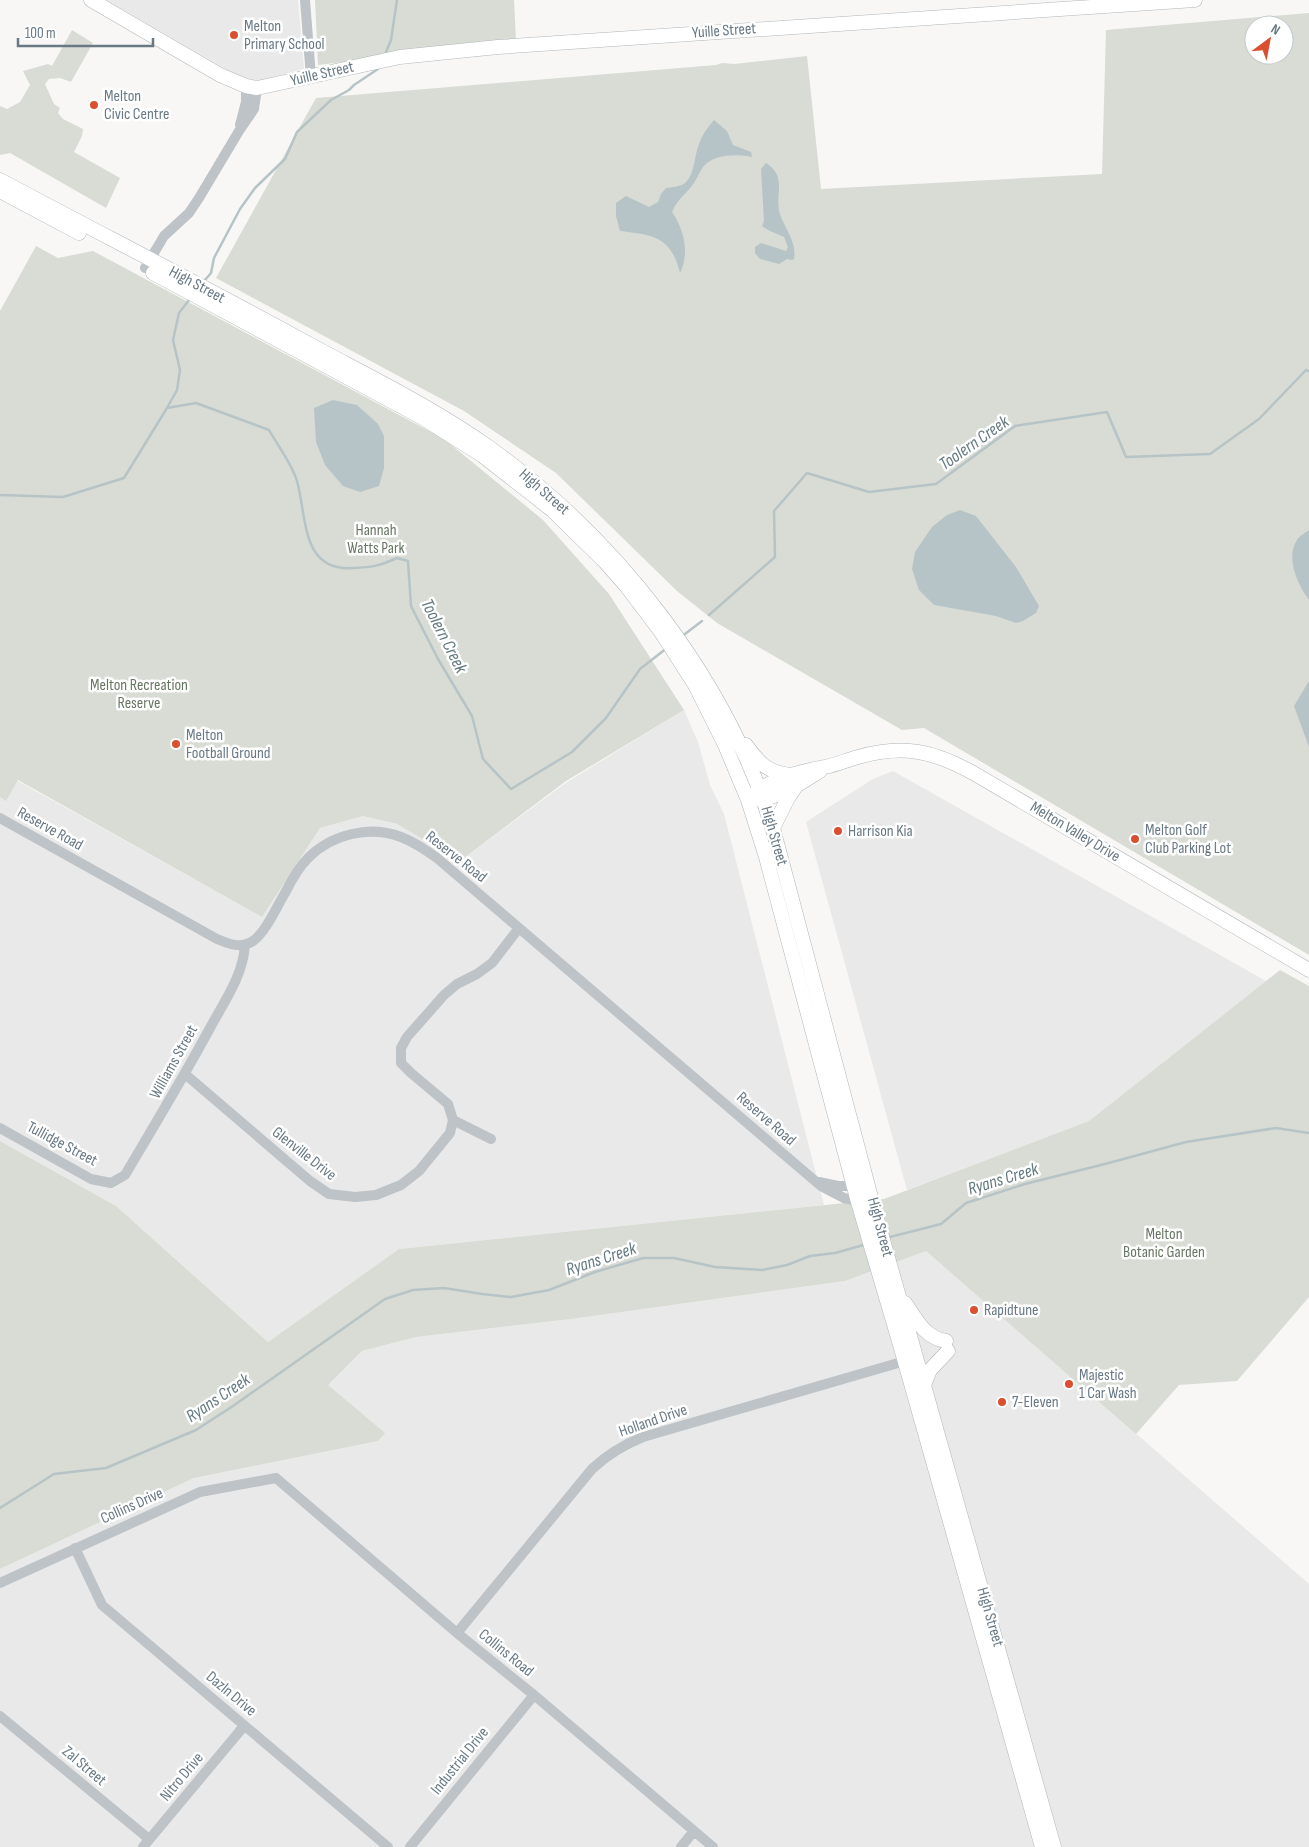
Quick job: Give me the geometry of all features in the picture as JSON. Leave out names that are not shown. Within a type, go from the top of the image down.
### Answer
[{"type":"main road","points":[[91,0],[220,75],[251,87]]},
{"type":"main road","name":"Yuille Street","points":[[251,87],[311,77],[400,57],[498,47],[1195,0]]},
{"type":"main road","name":"High Street","points":[[0,180],[147,264]]},
{"type":"main road","name":"High Street","points":[[0,191],[279,328],[434,412],[488,447],[539,486],[599,542],[634,581],[678,649],[716,701],[762,794],[773,828],[869,1185],[865,1202]]},
{"type":"main road","name":"High Street","points":[[678,649],[725,745],[748,800],[766,857],[855,1186],[865,1202],[911,1359],[1042,1847]]},
{"type":"main road","points":[[716,701],[758,761],[773,772],[794,780],[788,798],[773,828]]},
{"type":"main road","name":"Melton Valley Drive","points":[[748,800],[827,767],[882,751],[917,750],[947,759],[1309,970]]},
{"type":"main road","name":"High Street","points":[[876,1239],[899,1294],[911,1359],[924,1384],[1054,1847]]},
{"type":"main road","points":[[899,1294],[928,1334],[947,1346],[930,1370],[924,1384]]},
{"type":"street","points":[[305,0],[311,77]]},
{"type":"street","points":[[147,264],[164,236],[189,213],[239,131],[251,87]]},
{"type":"street","name":"Reserve Road","points":[[0,818],[232,946],[245,945],[254,941],[262,932],[296,874],[308,858],[325,844],[344,836],[362,832],[379,832],[400,836],[437,858],[823,1188],[844,1198],[865,1202]]},
{"type":"street","points":[[491,1139],[453,1120],[448,1104],[411,1074],[401,1063],[401,1048],[407,1037],[444,996],[457,984],[477,974],[492,963],[519,928]]},
{"type":"street","name":"Williams Street","points":[[111,1183],[126,1175],[185,1074],[237,978],[244,959],[245,945]]},
{"type":"street","name":"Glenville Drive","points":[[185,1074],[310,1182],[329,1194],[355,1197],[376,1195],[401,1185],[419,1171],[450,1133],[453,1120]]},
{"type":"street","name":"Tullidge Street","points":[[0,1128],[91,1179],[111,1183]]},
{"type":"street","name":"Reserve Road","points":[[816,1181],[838,1186],[869,1185]]},
{"type":"street","name":"Holland Drive","points":[[457,1633],[592,1469],[624,1444],[643,1436],[911,1359]]},
{"type":"street","name":"Collins Drive","points":[[0,1583],[200,1492],[276,1478],[281,1482]]},
{"type":"street","name":"Collins Road","points":[[281,1482],[457,1633],[534,1695],[713,1847]]},
{"type":"street","name":"Dazln Drive","points":[[75,1548],[102,1605],[388,1847]]},
{"type":"street","name":"Industrial Drive","points":[[410,1847],[534,1695]]},
{"type":"street","name":"Zal Street","points":[[0,1716],[146,1843]]},
{"type":"street","name":"Nitro Drive","points":[[146,1843],[244,1726]]},
{"type":"street","points":[[681,1847],[694,1831]]},
{"type":"shaded area","name":"Melton Primary School","points":[[106,0],[298,0],[304,69],[260,80],[243,79]]},
{"type":"shaded area","points":[[714,120],[727,131],[733,145],[751,152],[752,157],[740,155],[726,156],[719,157],[708,163],[703,167],[693,185],[676,205],[672,212],[680,226],[685,249],[685,257],[680,273],[671,251],[659,240],[651,236],[620,231],[616,216],[616,203],[626,196],[649,207],[658,202],[666,188],[684,184],[693,169],[700,141]]},
{"type":"shaded area","points":[[766,163],[774,169],[779,182],[778,204],[780,214],[794,247],[794,259],[787,259],[779,264],[760,259],[755,253],[755,247],[761,243],[786,251],[788,247],[784,237],[762,226],[764,221],[761,169]]},
{"type":"shaded area","points":[[333,400],[357,405],[378,424],[384,436],[384,468],[379,486],[360,492],[343,486],[325,465],[316,442],[314,408]]},
{"type":"shaded area","points":[[960,510],[976,516],[1016,567],[1039,606],[1036,613],[1016,623],[996,616],[934,605],[919,590],[912,569],[915,552],[932,527],[947,515]]},
{"type":"shaded area","points":[[1309,530],[1309,600],[1297,579],[1292,555],[1298,539]]},
{"type":"shaded area","points":[[1309,681],[1309,747],[1294,706]]},
{"type":"shaded area","points":[[684,710],[698,742],[710,785],[724,814],[824,1205],[399,1249],[268,1342],[116,1206],[0,1141],[0,771],[262,917],[320,828],[363,816],[397,824],[460,861],[567,782]]},
{"type":"shaded area","points":[[893,771],[1266,981],[1089,1121],[907,1190],[806,822],[873,779]]},
{"type":"shaded area","points":[[926,1251],[1309,1584],[1309,1847],[0,1847],[0,1569],[194,1478],[378,1441],[384,1433],[327,1385],[362,1351],[416,1337],[571,1319],[845,1281]]},
{"type":"green space","points":[[315,0],[514,0],[516,41],[318,65]]},
{"type":"green space","points":[[1309,13],[1309,955],[924,728],[902,730],[717,623],[677,591],[556,473],[464,411],[216,278],[316,98],[722,63],[734,64],[807,56],[821,189],[1102,174],[1106,30],[1244,18],[1244,65],[1294,65],[1294,15],[1285,15]]},
{"type":"green space","points":[[72,30],[93,43],[71,82],[60,78],[49,79],[45,84],[54,104],[60,108],[58,113],[63,119],[83,129],[82,136],[74,152],[120,178],[106,208],[10,153],[0,155],[0,106],[7,109],[20,102],[30,85],[23,71],[48,64],[52,66]]},
{"type":"green space","points":[[36,246],[58,258],[93,251],[444,439],[543,520],[609,594],[684,710],[566,781],[460,861],[397,824],[363,816],[320,828],[262,917],[18,780],[6,801],[0,797],[0,311]]},
{"type":"green space","name":"Melton Botanic Garden","points":[[1280,970],[1309,986],[1309,1297],[1237,1381],[1179,1385],[1136,1434],[926,1251],[845,1281],[571,1319],[416,1337],[362,1351],[328,1385],[385,1433],[378,1441],[194,1478],[0,1569],[0,1141],[116,1206],[268,1342],[399,1249],[884,1199],[1089,1121]]},
{"type":"waterway","points":[[386,52],[391,40],[397,0]]},
{"type":"waterway","points":[[205,280],[211,273],[214,258],[240,209],[255,188],[285,159],[297,132],[331,100],[349,90],[378,69]]},
{"type":"waterway","points":[[167,408],[177,390],[180,370],[173,340],[179,313],[189,300]]},
{"type":"waterway","name":"Toolern Creek","points":[[709,615],[775,557],[774,511],[807,473],[869,492],[936,484],[1015,426],[1107,412],[1126,457],[1210,454],[1259,419],[1306,370],[1309,371]]},
{"type":"waterway","name":"Toolern Creek","points":[[0,495],[63,497],[124,478],[167,408],[196,403],[269,430],[295,475],[309,540],[315,552],[324,561],[336,567],[353,568],[376,566],[397,558],[408,561],[411,606],[438,659],[472,716],[483,759],[511,789],[572,752],[606,718],[640,669],[667,648]]},
{"type":"waterway","name":"Toolern Creek","points":[[681,637],[702,621]]},
{"type":"waterway","name":"Ryans Creek","points":[[886,1238],[941,1224],[966,1203],[1025,1184],[1186,1142],[1276,1128],[1309,1133]]},
{"type":"waterway","name":"Ryans Creek","points":[[0,1508],[54,1474],[106,1468],[196,1430],[385,1299],[413,1290],[444,1288],[511,1297],[549,1290],[595,1272],[643,1258],[674,1258],[715,1267],[762,1270],[787,1265],[810,1256],[835,1253],[867,1244]]},
{"type":"place","name":"Melton Primary School","points":[[234,35]]},
{"type":"place","name":"Melton Civic Centre","points":[[94,105]]},
{"type":"place","name":"Melton Football Ground","points":[[176,744]]},
{"type":"place","name":"Harrison Kia","points":[[838,831]]},
{"type":"place","name":"Melton Golf Club Parking Lot","points":[[1135,839]]},
{"type":"place","name":"Rapidtune","points":[[974,1310]]},
{"type":"place","name":"Majestic 1 Car Wash","points":[[1069,1384]]},
{"type":"place","name":"7-Eleven","points":[[1002,1402]]},
{"type":"park label","name":"Hannah Watts Park","points":[[376,539]]},
{"type":"park label","name":"Melton Recreation Reserve","points":[[139,694]]}]
